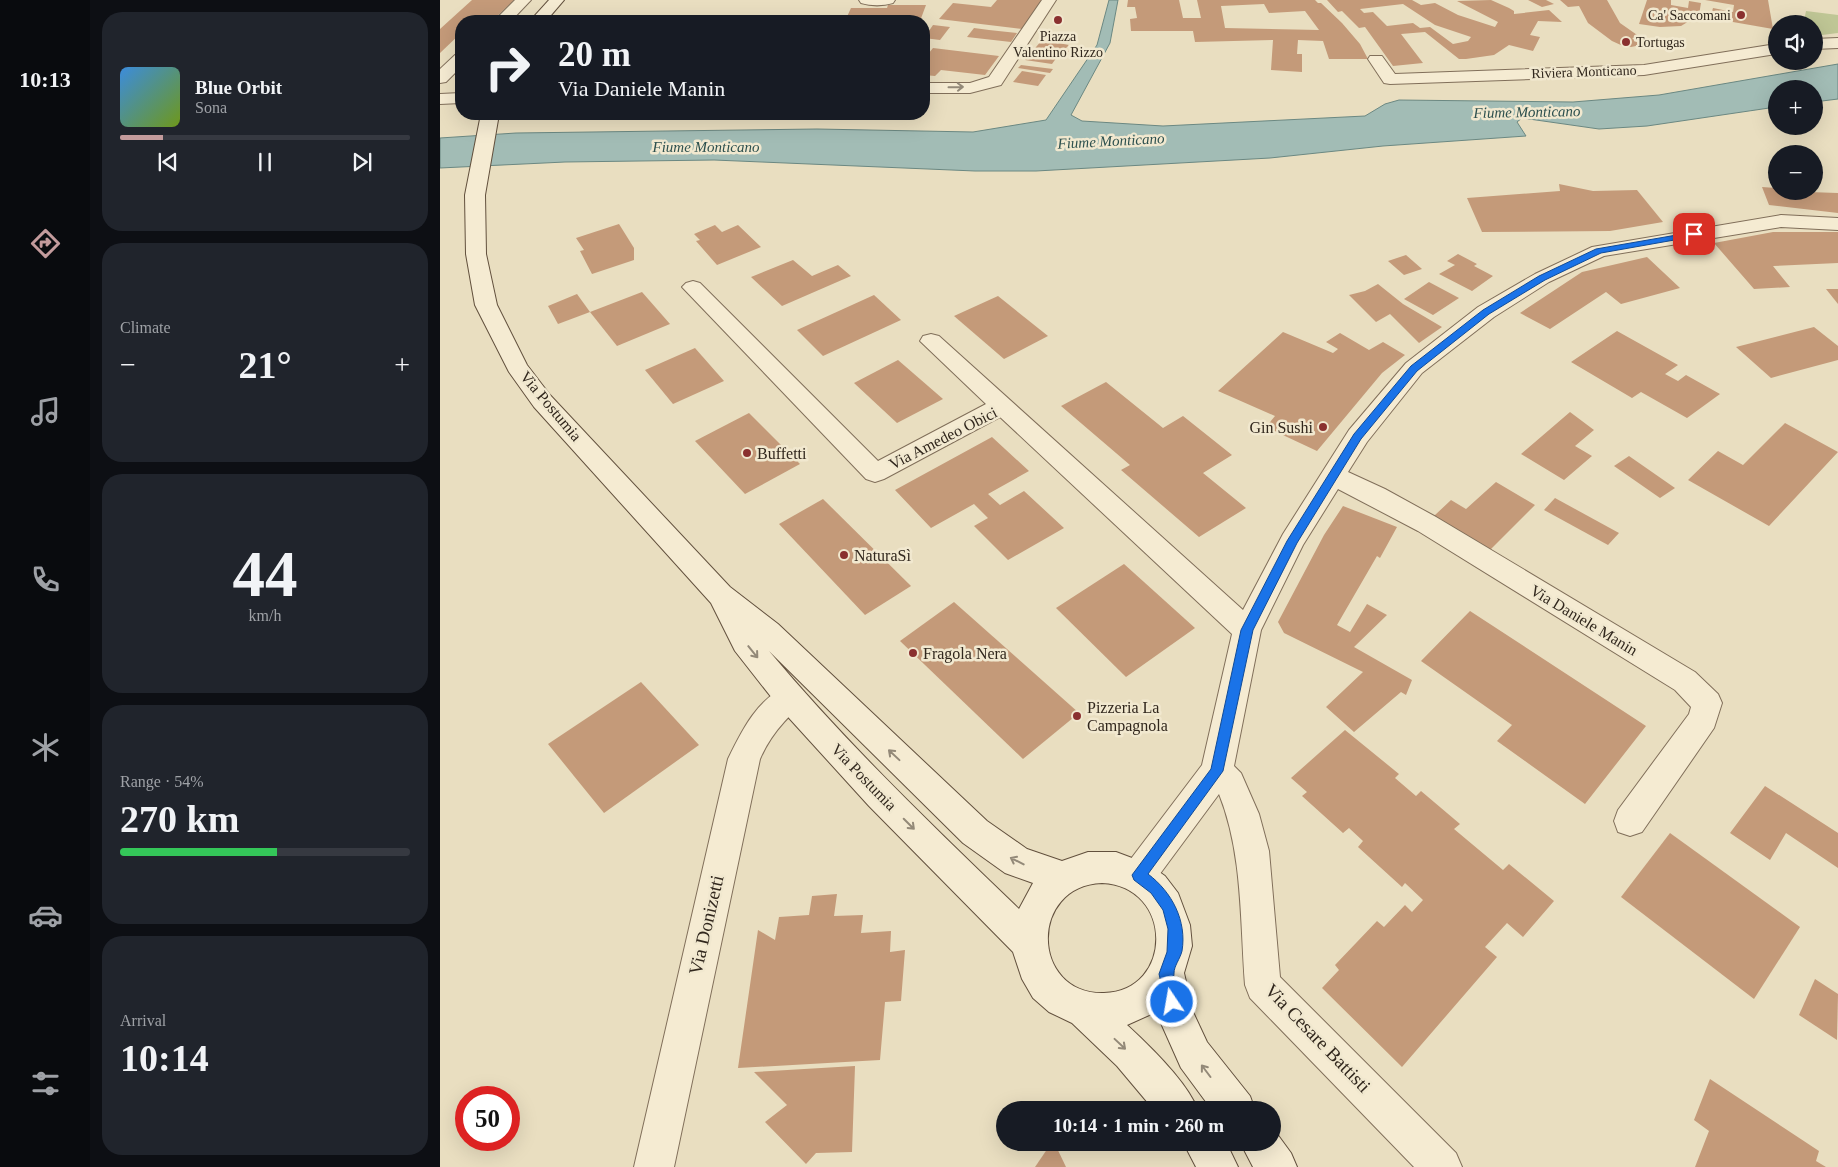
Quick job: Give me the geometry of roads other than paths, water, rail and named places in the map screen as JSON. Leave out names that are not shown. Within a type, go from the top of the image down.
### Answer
[{"type":"street","points":[[508,15],[524,0]]},
{"type":"street","points":[[543,15],[557,0]]},
{"type":"street","points":[[866,0],[888,0]]},
{"type":"street","points":[[930,88],[988,85],[995,81],[1049,0]]},
{"type":"street","points":[[1823,44],[1838,43]]},
{"type":"street","name":"Riviera Monticano","points":[[1376,60],[1390,79],[1644,70],[1768,51]]},
{"type":"street","points":[[440,78],[455,64]]},
{"type":"street","points":[[440,99],[455,98]]},
{"type":"street","name":"Via Postumia","points":[[488,120],[477,185],[476,254],[486,305],[517,367],[542,401],[720,595],[768,632],[981,838],[1017,862],[1062,877]]},
{"type":"street","points":[[1139,875],[1217,771],[1247,630],[1292,541],[1358,436],[1414,368],[1486,312],[1568,264],[1599,251],[1781,220],[1838,224]]},
{"type":"street","name":"Via Amedeo Obici","points":[[693,287],[875,473],[1002,406],[1247,630]]},
{"type":"street","points":[[930,341],[1002,406]]},
{"type":"street","name":"Via Daniele Manin","points":[[1333,476],[1376,496],[1427,524],[1685,681],[1707,703],[1703,719],[1630,820]]},
{"type":"street","name":"Via Postumia","points":[[720,595],[745,643],[790,698],[880,796],[1029,943]]},
{"type":"street","name":"Via Donizetti","points":[[654,1167],[744,759],[752,740],[777,707],[790,698]]},
{"type":"street","name":"Via Cesare Battisti","points":[[1217,771],[1230,783],[1243,814],[1252,851],[1263,985],[1442,1167]]},
{"type":"street","points":[[1096,867],[1118,868],[1139,875],[1156,888],[1169,907],[1175,929],[1174,952],[1166,974],[1146,998],[1116,1011],[1085,1010],[1066,1004],[1050,993],[1039,978],[1032,961],[1029,943],[1036,910],[1062,877],[1096,867]]},
{"type":"street","points":[[1166,974],[1175,1016],[1194,1055],[1229,1101]]},
{"type":"street","points":[[1085,1010],[1130,1053],[1171,1101]]},
{"type":"street","points":[[1208,1151],[1218,1167]]},
{"type":"street","points":[[1266,1151],[1277,1167]]},
{"type":"water","name":"Fiume Monticano","points":[[1109,0],[1118,0],[1110,43],[1071,115],[1082,121],[1163,126],[1365,116],[1385,104],[1399,100],[1573,102],[1659,95],[1803,70],[1823,70],[1823,67],[1838,64],[1838,99],[1823,101],[1823,80],[1768,80],[1768,108],[1647,126],[1599,129],[1522,118],[1517,122],[1526,136],[1383,146],[1270,158],[1036,171],[975,171],[714,160],[565,162],[440,168],[440,138],[516,133],[817,129],[973,132],[1046,120],[1097,45]]},
{"type":"place","name":"Ca' Saccomani","points":[[1741,15]]},
{"type":"place","name":"Piazza Valentino Rizzo","points":[[1058,20]]},
{"type":"place","name":"Tortugas","points":[[1626,42]]},
{"type":"place","name":"Gin Sushi","points":[[1323,427]]},
{"type":"place","name":"Buffetti","points":[[747,453]]},
{"type":"place","name":"NaturaSì","points":[[844,555]]},
{"type":"place","name":"Fragola Nera","points":[[913,653]]},
{"type":"place","name":"Pizzeria La Campagnola","points":[[1077,716]]}]
